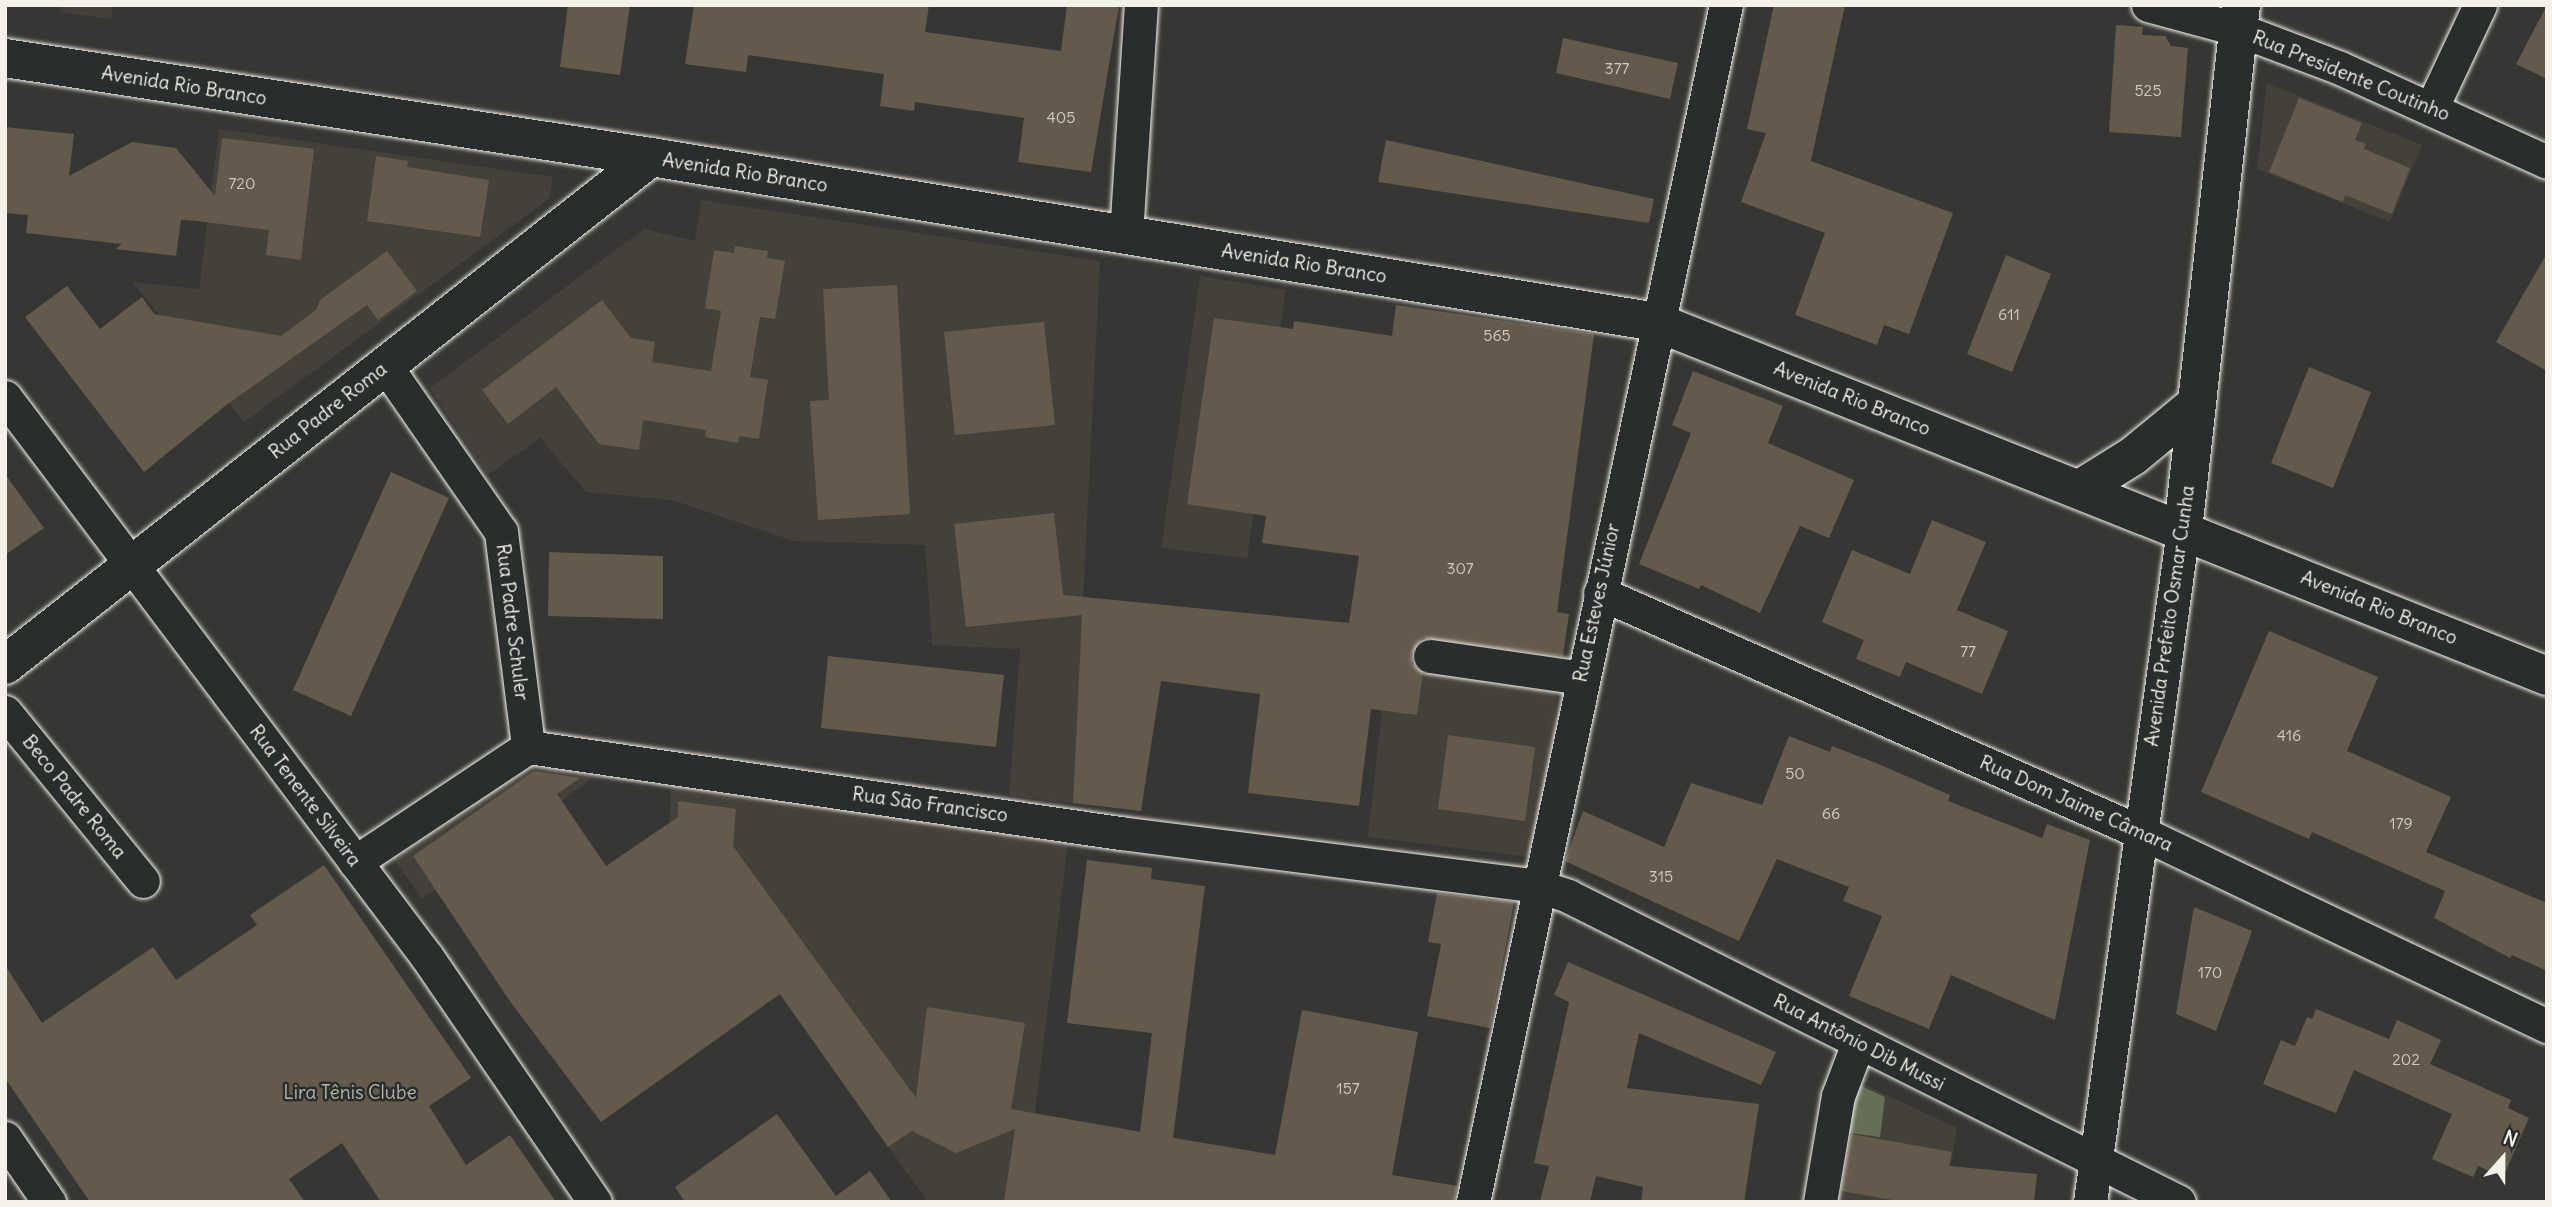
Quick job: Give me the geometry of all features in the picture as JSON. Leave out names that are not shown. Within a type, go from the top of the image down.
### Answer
[{"type":"main road","name":"Avenida Prefeito Osmar Cunha","points":[[2183,530],[2239,17]]},
{"type":"main road","name":"Avenida Rio Branco","points":[[5,58],[651,157],[1656,322],[2547,676]]},
{"type":"main road","name":"Rua Padre Roma","points":[[5,665],[651,157]]},
{"type":"main road","points":[[2080,489],[2133,456],[2196,404]]},
{"type":"street","points":[[1126,235],[1141,5]]},
{"type":"street","name":"Rua Esteves Júnior","points":[[1473,1202],[1656,322],[1726,5]]},
{"type":"street","name":"Rua Presidente Coutinho","points":[[2148,5],[2239,17],[2547,162]]},
{"type":"street","points":[[2432,107],[2480,5]]},
{"type":"street","name":"Rua Padre Schuler","points":[[386,365],[501,532],[528,747]]},
{"type":"street","name":"Rua Tenente Silveira","points":[[5,397],[448,986],[595,1202]]},
{"type":"street","name":"Avenida Prefeito Osmar Cunha","points":[[2090,1202],[2183,530]]},
{"type":"street","name":"Rua Dom Jaime Câmara","points":[[1600,593],[2140,832],[2547,1026]]},
{"type":"street","points":[[1430,656],[1582,678]]},
{"type":"street","name":"Beco Padre Roma","points":[[5,712],[143,881]]},
{"type":"street","points":[[355,862],[528,747]]},
{"type":"street","name":"Rua São Francisco","points":[[528,747],[1110,831],[1538,886]]},
{"type":"street","name":"Rua Antônio Dib Mussi","points":[[1538,886],[1568,896],[2179,1202]]},
{"type":"street","points":[[1820,1202],[1838,1096],[1858,1043]]},
{"type":"street","points":[[5,1138],[49,1202]]},
{"type":"shaded area","points":[[61,5],[113,5],[111,19],[60,12]]},
{"type":"shaded area","points":[[2267,83],[2422,145],[2390,222],[2257,169]]},
{"type":"shaded area","points":[[219,129],[553,177],[549,199],[244,422],[133,282],[199,289]]},
{"type":"shaded area","points":[[701,200],[1100,261],[1073,803],[1009,795],[1020,649],[932,645],[925,545],[794,541],[672,500],[586,492],[540,438],[488,475],[430,388],[644,229],[695,241]]},
{"type":"shaded area","points":[[1200,276],[1286,290],[1247,558],[1161,548]]},
{"type":"shaded area","points":[[1502,602],[1558,607],[1555,735],[1531,857],[1368,837],[1382,710],[1417,714],[1426,652],[1492,662]]},
{"type":"shaded area","points":[[531,761],[583,770],[592,779],[422,899],[393,859]]},
{"type":"shaded area","points":[[671,783],[1068,843],[1035,1113],[1449,1185],[1446,1202],[928,1202],[669,839]]},
{"type":"shaded area","points":[[1853,1079],[1957,1128],[1945,1202],[1830,1202]]},
{"type":"green space","points":[[1854,1083],[1885,1097],[1880,1137],[1844,1132]]},
{"type":"building","points":[[568,5],[630,5],[620,75],[560,67]]},
{"type":"building","points":[[694,5],[929,5],[925,32],[1061,51],[1067,5],[1119,5],[1091,172],[1018,162],[1024,118],[915,102],[914,111],[880,106],[884,74],[748,55],[746,72],[685,64]]},
{"type":"building","points":[[1774,5],[1845,5],[1811,161],[1953,213],[1909,334],[1884,325],[1877,345],[1795,315],[1825,233],[1741,202],[1766,133],[1747,129]]},
{"type":"building","points":[[2547,5],[2547,79],[2516,64]]},
{"type":"building","points":[[2116,25],[2143,27],[2142,35],[2165,36],[2171,46],[2188,48],[2181,137],[2109,132]]},
{"type":"building","points":[[1563,38],[1678,63],[1670,99],[1556,73]]},
{"type":"building","points":[[2299,98],[2362,123],[2355,140],[2366,144],[2364,149],[2410,168],[2392,214],[2345,195],[2343,202],[2269,172]]},
{"type":"building","points":[[5,127],[74,134],[69,176],[132,142],[176,148],[215,196],[222,138],[314,149],[301,260],[266,255],[269,230],[197,221],[181,220],[176,256],[116,249],[122,244],[26,233],[28,215],[5,213]]},
{"type":"building","points":[[1386,140],[1654,199],[1649,223],[1378,182]]},
{"type":"building","points":[[376,156],[408,161],[407,167],[489,180],[480,237],[367,221]]},
{"type":"building","points":[[735,246],[768,251],[767,258],[785,261],[775,319],[760,317],[750,377],[768,380],[759,439],[739,436],[738,443],[705,437],[706,430],[643,420],[639,450],[599,444],[556,387],[508,424],[482,390],[602,300],[631,338],[655,342],[652,362],[711,371],[721,311],[705,308],[714,250],[734,253]]},
{"type":"building","points":[[387,251],[417,291],[378,320],[367,305],[225,406],[144,472],[25,317],[67,286],[100,329],[142,297],[154,314],[281,336],[316,310],[320,300]]},
{"type":"building","points":[[2547,253],[2547,371],[2496,342]]},
{"type":"building","points":[[2006,255],[2051,274],[2012,372],[1967,354]]},
{"type":"building","points":[[897,285],[910,514],[818,520],[810,401],[829,400],[823,289]]},
{"type":"building","points":[[1396,305],[1594,334],[1557,612],[1569,614],[1563,656],[1422,638],[1411,654],[1412,664],[1423,673],[1417,715],[1371,709],[1359,806],[1248,793],[1260,694],[1161,681],[1141,811],[1073,803],[1082,615],[966,627],[954,524],[1054,513],[1063,595],[1349,623],[1359,556],[1262,543],[1266,516],[1187,504],[1214,318],[1293,329],[1294,321],[1392,336]]},
{"type":"building","points":[[1044,322],[1055,425],[955,435],[944,332]]},
{"type":"building","points":[[2309,367],[2371,392],[2333,488],[2271,463]]},
{"type":"building","points":[[1693,371],[1783,406],[1768,443],[1854,480],[1829,538],[1800,526],[1760,613],[1701,585],[1699,589],[1639,564],[1691,433],[1672,425]]},
{"type":"building","points":[[391,472],[449,498],[351,716],[293,690]]},
{"type":"building","points":[[5,474],[44,528],[5,555]]},
{"type":"building","points":[[1932,520],[1986,542],[1957,610],[2008,631],[1982,694],[1906,662],[1900,677],[1856,659],[1864,640],[1822,622],[1852,550],[1910,574]]},
{"type":"building","points":[[549,552],[663,556],[663,619],[548,616]]},
{"type":"building","points":[[2269,631],[2378,677],[2347,751],[2451,797],[2426,852],[2547,903],[2547,971],[2512,955],[2510,958],[2434,918],[2445,891],[2312,832],[2309,839],[2201,792]]},
{"type":"building","points":[[828,656],[1004,675],[996,747],[821,728]]},
{"type":"building","points":[[1448,735],[1535,747],[1525,821],[1438,809]]},
{"type":"building","points":[[1789,736],[1830,752],[1832,746],[1876,763],[1950,795],[1948,801],[2042,838],[2047,824],[2090,840],[2055,1020],[1951,975],[1929,1029],[1849,996],[1882,916],[1843,901],[1849,887],[1777,859],[1739,941],[1565,861],[1583,811],[1664,847],[1691,783],[1762,805]]},
{"type":"building","points":[[534,771],[580,778],[557,794],[606,866],[678,817],[678,801],[736,809],[733,846],[916,1098],[927,1007],[1025,1023],[1011,1109],[1140,1132],[1152,1033],[1067,1023],[1087,860],[1152,868],[1151,879],[1205,886],[1173,1138],[1275,1155],[1302,1010],[1418,1032],[1392,1175],[1457,1186],[1454,1202],[1004,1202],[1015,1129],[956,1153],[912,1131],[888,1147],[780,994],[601,1122],[509,1000],[413,856]]},
{"type":"building","name":"Lira Tênis Clube","points":[[324,865],[471,1078],[429,1106],[466,1165],[510,1135],[556,1202],[381,1202],[342,1143],[289,1179],[305,1202],[90,1202],[5,1078],[5,965],[42,1023],[153,947],[176,980],[257,925],[250,915]]},
{"type":"building","points":[[1437,893],[1514,902],[1490,1028],[1427,1016],[1441,944],[1428,942]]},
{"type":"building","points":[[2194,907],[2252,931],[2216,1031],[2176,1014]]},
{"type":"building","points":[[1568,962],[1776,1052],[1761,1085],[1639,1033],[1627,1088],[1759,1104],[1744,1202],[1641,1202],[1643,1187],[1596,1176],[1590,1202],[1540,1202],[1549,1166],[1534,1163],[1569,1002],[1554,995]]},
{"type":"building","points":[[2316,1009],[2389,1039],[2397,1020],[2441,1040],[2430,1064],[2511,1100],[2508,1108],[2529,1118],[2503,1177],[2478,1166],[2473,1177],[2432,1159],[2452,1114],[2354,1070],[2336,1113],[2263,1084],[2281,1040],[2295,1046],[2307,1017],[2312,1019]]},
{"type":"building","points":[[777,1114],[836,1196],[870,1171],[892,1202],[685,1202],[675,1187]]},
{"type":"building","points":[[1851,1134],[1952,1152],[1949,1166],[2037,1174],[2034,1202],[1904,1202],[1841,1191]]}]
